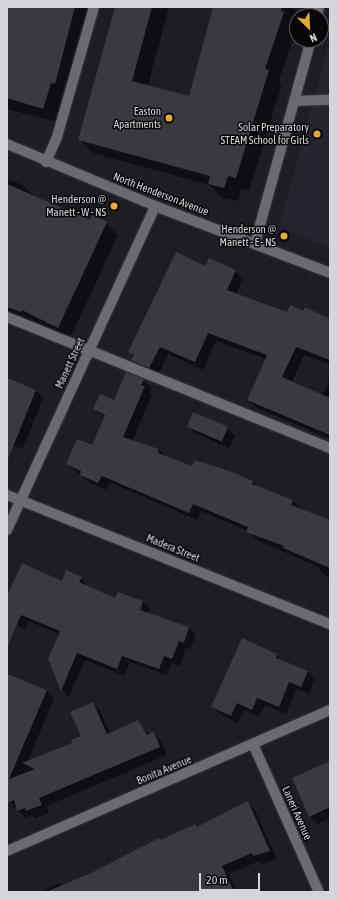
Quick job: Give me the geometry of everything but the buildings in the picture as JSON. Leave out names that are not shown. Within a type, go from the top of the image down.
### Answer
[{"type":"street","points":[[46,162],[57,137],[94,7]]},
{"type":"street","points":[[255,243],[309,48]]},
{"type":"street","points":[[294,101],[330,100]]},
{"type":"street","name":"North Henderson Avenue","points":[[7,144],[46,162],[155,206],[255,243],[330,273]]},
{"type":"street","name":"Manett Street","points":[[7,530],[155,206]]},
{"type":"street","points":[[7,317],[90,349],[330,448]]},
{"type":"street","name":"Madera Street","points":[[7,495],[330,624]]},
{"type":"street","name":"Bonita Avenue","points":[[7,851],[330,710]]},
{"type":"street","name":"Laneri Avenue","points":[[253,744],[319,892]]},
{"type":"shaded area","name":"Solar Preparatory STEAM School for Girls","points":[[330,40],[330,248],[279,227]]},
{"type":"place","name":"Easton Apartments","points":[[169,118]]},
{"type":"place","name":"Solar Preparatory STEAM School for Girls","points":[[317,134]]},
{"type":"place","name":"Henderson @ Manett - W - NS","points":[[114,206]]},
{"type":"place","name":"Henderson @ Manett - E - NS","points":[[284,236]]}]
